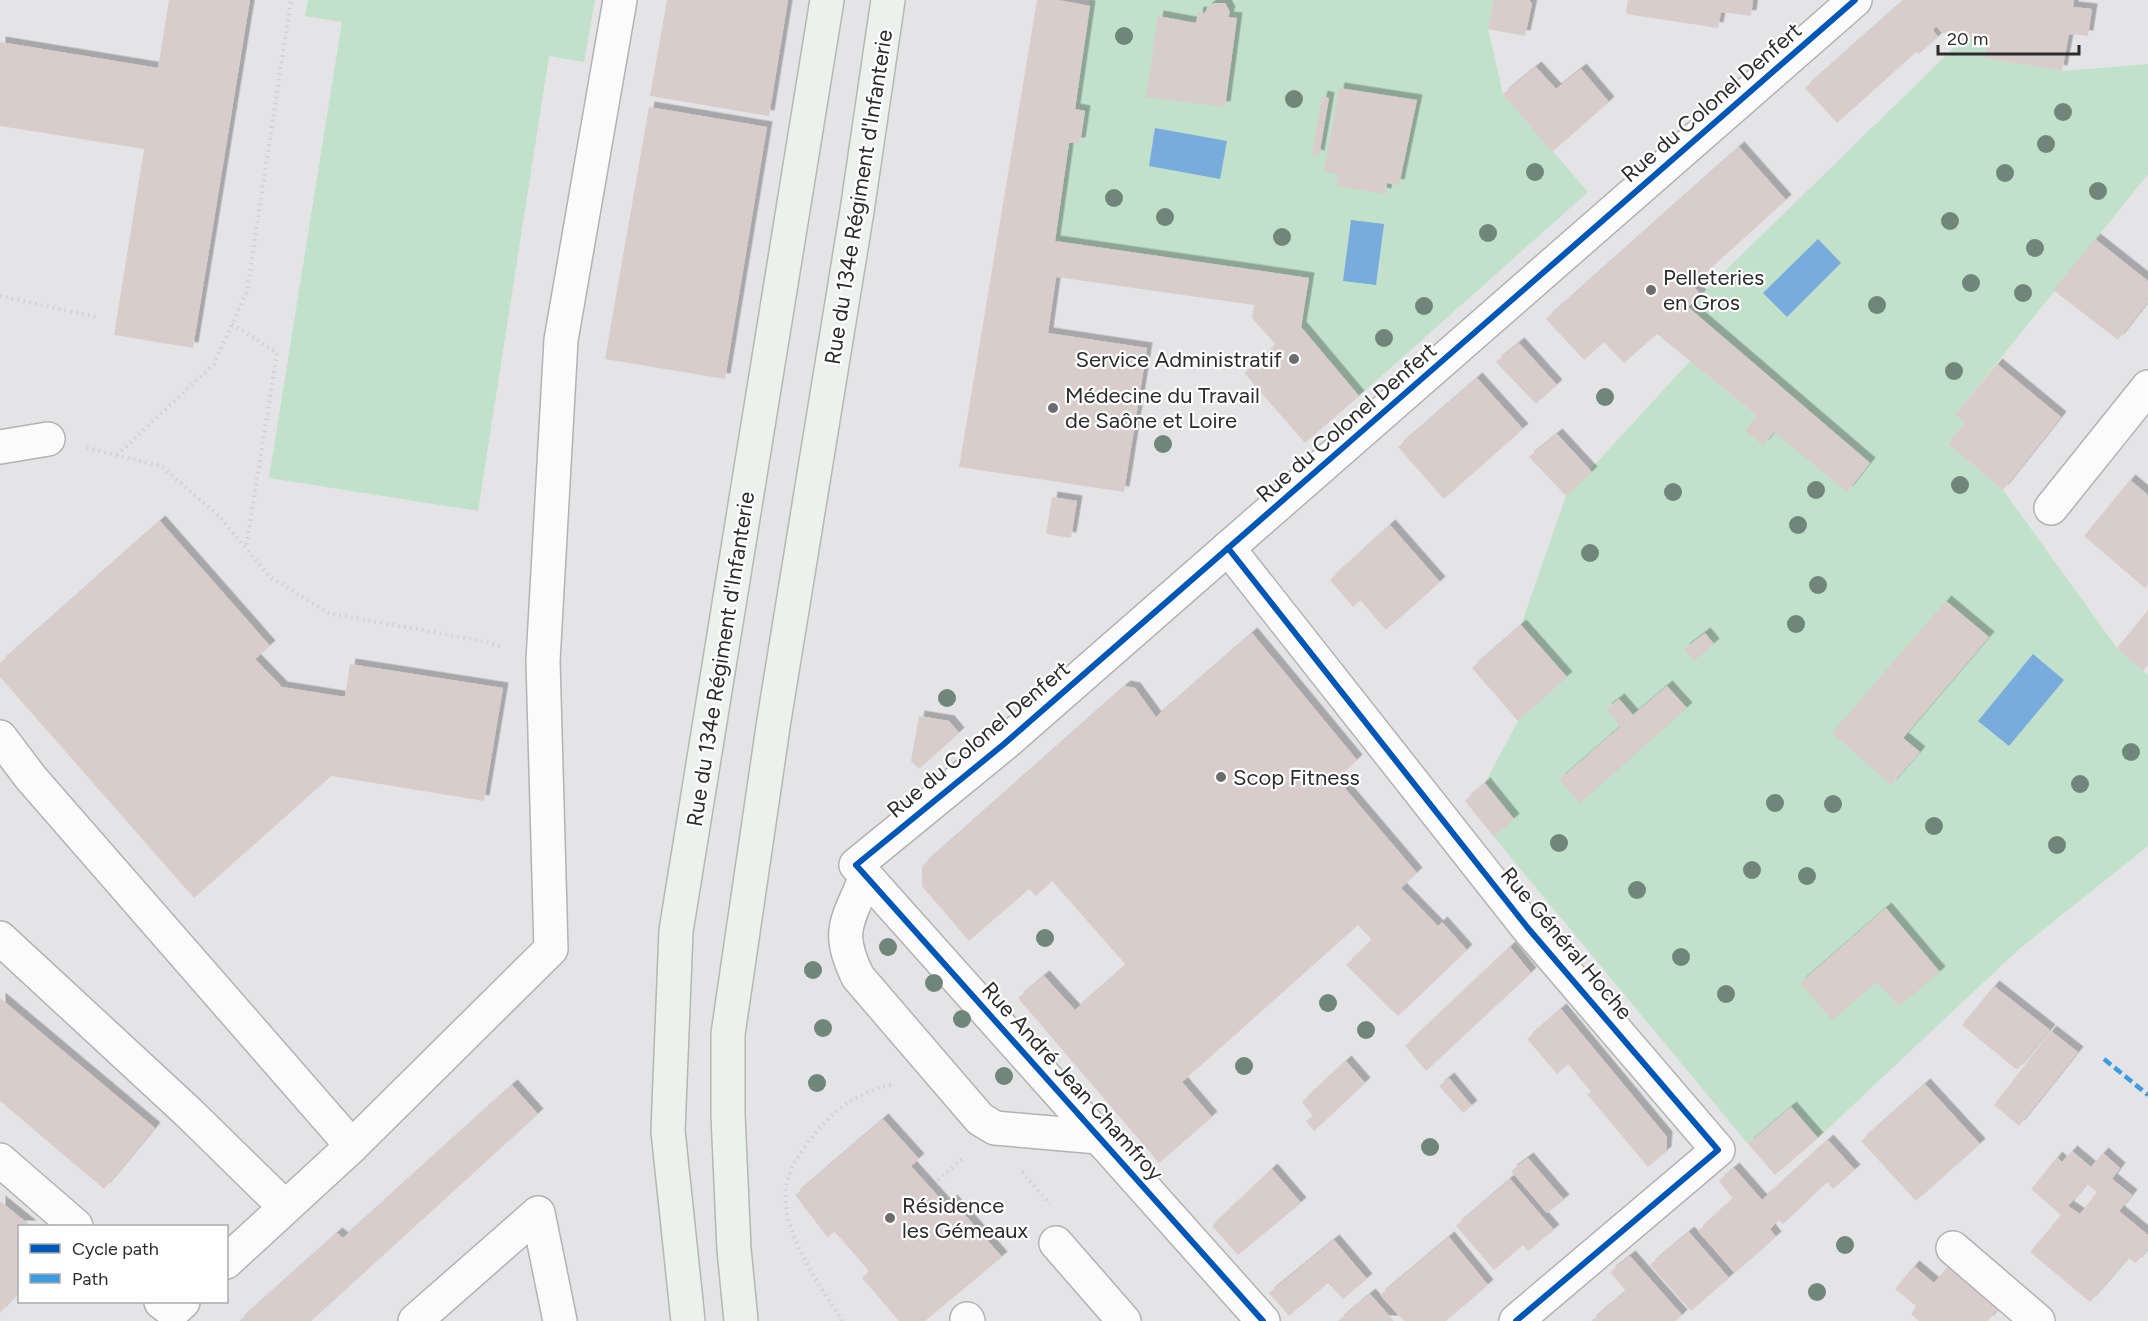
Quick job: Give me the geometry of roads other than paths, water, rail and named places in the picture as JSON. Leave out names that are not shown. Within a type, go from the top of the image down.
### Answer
[{"type":"main road","name":"Rue du 134e Régiment d'Infanterie","points":[[688,1321],[668,1131],[676,931],[828,0]]},
{"type":"main road","name":"Rue du 134e Régiment d'Infanterie","points":[[741,1321],[730,1160],[728,1034],[774,720],[857,211],[888,0]]},
{"type":"street","points":[[228,1260],[352,1146],[551,949],[543,661],[561,340],[620,0]]},
{"type":"street","name":"Rue du Colonel Denfert","points":[[861,871],[1855,0]]},
{"type":"street","points":[[2050,508],[2148,387]]},
{"type":"street","points":[[0,447],[48,439]]},
{"type":"street","name":"Rue Général Hoche","points":[[1228,548],[1527,927],[1718,1150],[1516,1321]]},
{"type":"street","points":[[0,737],[31,778],[352,1146]]},
{"type":"street","points":[[861,871],[845,927],[846,952],[858,976],[980,1119],[995,1128],[1098,1137]]},
{"type":"street","name":"Rue André Jean Chamfroy","points":[[861,871],[1263,1321]]},
{"type":"street","points":[[0,938],[188,1112],[285,1207]]},
{"type":"street","points":[[0,1160],[74,1225]]},
{"type":"street","points":[[414,1321],[538,1213],[560,1321]]},
{"type":"street","points":[[1056,1243],[1124,1321]]},
{"type":"street","points":[[1953,1248],[2038,1321]]},
{"type":"street","points":[[162,1303],[173,1311],[182,1303]]},
{"type":"water","points":[[1155,128],[1227,141],[1220,179],[1149,166]]},
{"type":"water","points":[[1351,220],[1384,224],[1376,285],[1343,281]]},
{"type":"water","points":[[1818,239],[1841,263],[1787,317],[1763,293]]},
{"type":"water","points":[[2033,654],[2064,680],[2009,746],[1978,721]]},
{"type":"place","name":"Pelleteries en Gros","points":[[1651,290]]},
{"type":"place","name":"Service Administratif","points":[[1294,359]]},
{"type":"place","name":"Médecine du Travail de Saône et Loire","points":[[1053,408]]},
{"type":"place","name":"Scop Fitness","points":[[1221,777]]},
{"type":"place","name":"Résidence les Gémeaux","points":[[890,1218]]}]
